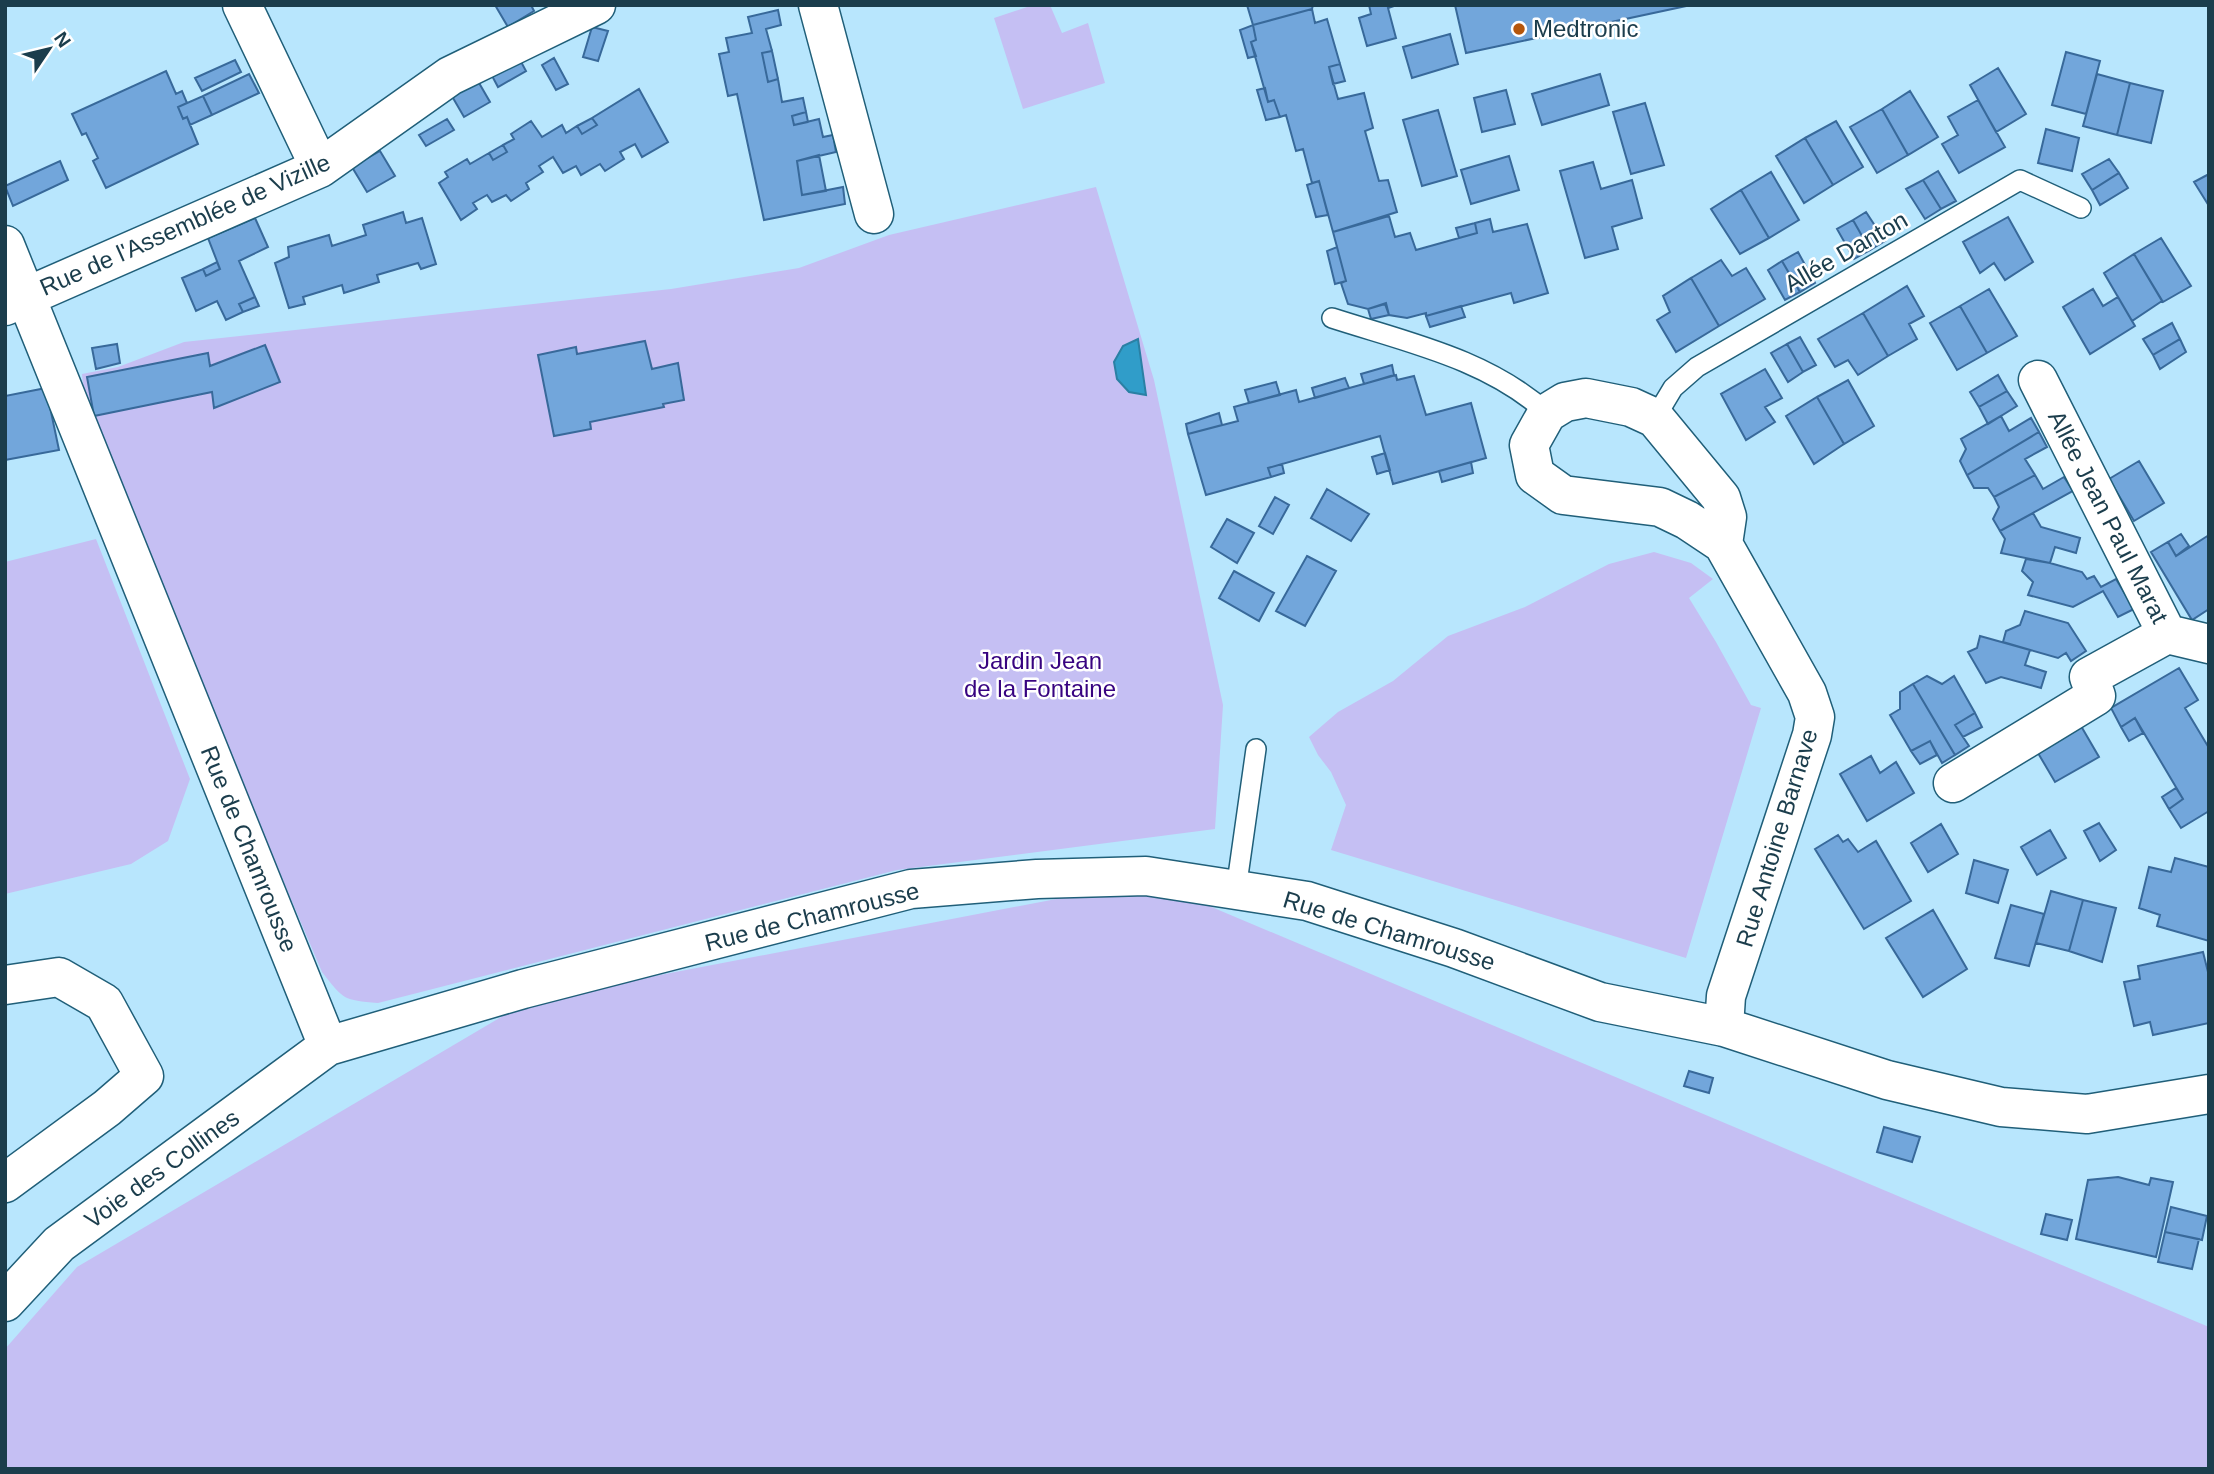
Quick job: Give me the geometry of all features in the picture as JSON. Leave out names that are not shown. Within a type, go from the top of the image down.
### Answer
[{"type":"street","points":[[242,5],[320,168]]},
{"type":"street","name":"Rue de l'Assemblée de Vizille","points":[[16,301],[320,168],[450,76],[596,5]]},
{"type":"street","points":[[818,5],[874,214]]},
{"type":"street","name":"Rue de Chamrousse","points":[[5,245],[16,301],[328,1046],[523,989],[911,889],[1037,878],[1146,876],[1307,901],[1454,947],[1600,1002],[1724,1027],[1887,1080],[2001,1107],[2087,1114],[2209,1094]]},
{"type":"street","name":"Allée Jean Paul Marat","points":[[1953,783],[2096,696],[2089,677],[2167,634],[2038,380]]},
{"type":"street","points":[[1547,413],[1565,402],[1586,398],[1631,407],[1655,418],[1721,498],[1727,517],[1723,544]]},
{"type":"street","name":"Rue Antoine Barnave","points":[[1547,413],[1530,445],[1535,475],[1563,495],[1660,507],[1687,520],[1723,544],[1807,693],[1815,717],[1812,735],[1727,996],[1724,1027]]},
{"type":"street","points":[[2167,634],[2209,644]]},
{"type":"street","points":[[5,985],[59,977],[104,1003],[144,1076],[107,1108],[5,1183]]},
{"type":"street","name":"Voie des Collines","points":[[5,1302],[59,1244],[328,1046]]},
{"type":"lane","name":"Allée Danton","points":[[1655,418],[1673,388],[1697,367],[2020,180],[2081,208]]},
{"type":"lane","points":[[1332,318],[1472,364],[1529,397],[1547,413]]},
{"type":"lane","points":[[1236,890],[1256,749]]},
{"type":"green space","points":[[1033,5],[1050,5],[1062,33],[1088,23],[1105,83],[1023,109],[994,18]]},
{"type":"green space","name":"Jardin Jean de la Fontaine","points":[[1096,187],[1154,380],[1223,705],[1215,829],[897,870],[378,1003],[358,1001],[340,993],[322,972],[86,418],[82,374],[118,367],[184,342],[671,289],[799,268],[889,235]]},
{"type":"green space","points":[[96,539],[190,779],[168,841],[131,864],[5,894],[5,562]]},
{"type":"green space","points":[[1654,552],[1691,563],[1713,579],[1689,598],[1751,705],[1761,708],[1686,958],[1331,850],[1346,805],[1331,772],[1309,737],[1338,712],[1393,681],[1448,636],[1525,607],[1609,564]]},
{"type":"green space","points":[[1150,881],[2209,1327],[2209,1469],[5,1469],[5,1349],[77,1267],[530,1000]]},
{"type":"water","points":[[1138,339],[1146,395],[1129,392],[1117,379],[1114,362],[1123,346]]},
{"type":"building","points":[[495,5],[531,5],[534,11],[508,27]]},
{"type":"building","points":[[1247,5],[1313,5],[1312,9],[1253,25]]},
{"type":"building","points":[[1369,5],[1397,5],[1388,8],[1396,38],[1367,46],[1359,18],[1371,14]]},
{"type":"building","name":"Medtronic","points":[[1455,5],[1691,5],[1466,53]]},
{"type":"building","points":[[1312,9],[1315,23],[1327,19],[1340,64],[1329,67],[1338,99],[1364,93],[1373,128],[1365,131],[1379,181],[1388,180],[1397,212],[1333,232],[1319,181],[1312,183],[1303,149],[1296,151],[1286,115],[1280,117],[1274,100],[1268,102],[1251,42],[1256,40],[1253,25]]},
{"type":"building","points":[[778,10],[781,25],[766,29],[772,51],[762,53],[768,82],[778,79],[782,102],[803,98],[806,112],[792,116],[794,125],[819,119],[823,137],[833,135],[836,152],[797,161],[802,195],[843,187],[845,204],[764,220],[737,94],[728,96],[719,54],[729,52],[726,38],[752,33],[748,17]]},
{"type":"building","points":[[1253,25],[1256,40],[1251,42],[1256,56],[1248,58],[1240,30]]},
{"type":"building","points":[[592,27],[608,31],[598,61],[583,57]]},
{"type":"building","points":[[1450,34],[1458,64],[1412,78],[1403,47]]},
{"type":"building","points":[[772,51],[778,79],[768,82],[762,53]]},
{"type":"building","points":[[2066,52],[2100,61],[2086,114],[2052,105]]},
{"type":"building","points":[[519,58],[526,71],[498,87],[491,74]]},
{"type":"building","points":[[554,58],[568,84],[556,90],[542,65]]},
{"type":"building","points":[[235,60],[241,72],[202,91],[195,78]]},
{"type":"building","points":[[1340,64],[1345,81],[1333,84],[1329,67]]},
{"type":"building","points":[[1998,68],[2026,114],[1996,132],[1970,85]]},
{"type":"building","points":[[166,71],[176,94],[182,91],[187,103],[178,107],[183,119],[187,117],[198,144],[106,188],[93,161],[98,158],[86,133],[82,135],[72,114]]},
{"type":"building","points":[[249,74],[259,93],[212,115],[203,96]]},
{"type":"building","points":[[1600,74],[1609,105],[1542,125],[1532,94]]},
{"type":"building","points":[[2097,74],[2130,83],[2117,135],[2083,126]]},
{"type":"building","points":[[475,76],[490,102],[464,117],[449,91]]},
{"type":"building","points":[[2130,83],[2163,91],[2151,143],[2117,135]]},
{"type":"building","points":[[1265,88],[1268,102],[1274,100],[1280,117],[1266,120],[1257,90]]},
{"type":"building","points":[[639,89],[668,142],[642,157],[635,144],[620,152],[624,159],[605,171],[600,164],[581,175],[576,166],[563,173],[553,157],[539,166],[543,172],[526,183],[529,189],[511,201],[506,195],[492,202],[487,195],[473,203],[477,209],[461,220],[439,183],[448,177],[445,172],[467,159],[470,164],[489,153],[493,160],[507,152],[503,145],[514,139],[511,134],[531,121],[542,137],[562,125],[566,133],[577,126],[582,134],[597,125],[592,118]]},
{"type":"building","points":[[1506,90],[1515,124],[1482,132],[1474,98]]},
{"type":"building","points":[[1910,91],[1938,137],[1908,155],[1882,109]]},
{"type":"building","points":[[203,96],[212,115],[190,125],[187,117],[183,119],[178,107]]},
{"type":"building","points":[[1978,100],[2005,147],[1959,173],[1942,144],[1958,135],[1948,117]]},
{"type":"building","points":[[1645,103],[1664,165],[1631,174],[1613,112]]},
{"type":"building","points":[[1882,109],[1908,155],[1877,173],[1850,127]]},
{"type":"building","points":[[1438,110],[1457,176],[1422,186],[1403,120]]},
{"type":"building","points":[[806,112],[808,122],[794,125],[792,116]]},
{"type":"building","points":[[592,118],[597,125],[582,134],[577,126]]},
{"type":"building","points":[[447,119],[454,130],[426,146],[419,135]]},
{"type":"building","points":[[1836,121],[1863,167],[1833,185],[1805,138]]},
{"type":"building","points":[[2046,129],[2079,138],[2072,171],[2038,163]]},
{"type":"building","points":[[1805,138],[1833,185],[1804,203],[1776,156]]},
{"type":"building","points":[[503,145],[507,152],[493,160],[489,153]]},
{"type":"building","points":[[380,151],[395,176],[367,192],[352,167]]},
{"type":"building","points":[[819,155],[826,191],[802,195],[797,161]]},
{"type":"building","points":[[1509,156],[1519,190],[1471,204],[1461,170]]},
{"type":"building","points":[[2109,159],[2119,173],[2092,190],[2082,174]]},
{"type":"building","points":[[60,161],[68,180],[13,206],[5,186]]},
{"type":"building","points":[[1593,162],[1601,189],[1632,180],[1642,218],[1612,227],[1618,249],[1585,258],[1560,171]]},
{"type":"building","points":[[1938,171],[1956,201],[1941,209],[1923,180]]},
{"type":"building","points":[[1771,172],[1799,220],[1769,238],[1741,190]]},
{"type":"building","points":[[2119,173],[2128,188],[2100,205],[2092,190]]},
{"type":"building","points":[[2209,174],[2209,206],[2194,182]]},
{"type":"building","points":[[1923,180],[1941,209],[1925,219],[1906,189]]},
{"type":"building","points":[[1319,181],[1328,215],[1316,217],[1307,185]]},
{"type":"building","points":[[1741,190],[1769,238],[1740,254],[1711,209]]},
{"type":"building","points":[[403,212],[406,223],[422,218],[436,264],[421,269],[418,263],[377,275],[379,282],[344,293],[342,285],[303,297],[305,304],[289,308],[275,263],[289,257],[288,247],[329,235],[332,246],[366,235],[363,225]]},
{"type":"building","points":[[1866,212],[1885,241],[1870,250],[1853,220]]},
{"type":"building","points":[[1389,216],[1395,237],[1410,233],[1416,250],[1477,233],[1475,223],[1490,219],[1493,232],[1527,224],[1548,293],[1514,303],[1511,293],[1426,316],[1426,313],[1407,318],[1389,315],[1386,303],[1368,309],[1348,304],[1341,283],[1346,281],[1333,232]]},
{"type":"building","points":[[2008,217],[2033,262],[2005,280],[1994,263],[1980,273],[1963,242]]},
{"type":"building","points":[[255,218],[268,247],[239,261],[255,297],[239,304],[243,312],[226,320],[217,301],[196,311],[182,278],[203,269],[206,276],[220,269],[208,238]]},
{"type":"building","points":[[1853,220],[1870,250],[1854,259],[1837,229]]},
{"type":"building","points":[[1475,223],[1477,233],[1459,238],[1456,228]]},
{"type":"building","points":[[2161,238],[2191,286],[2163,302],[2134,254]]},
{"type":"building","points":[[1337,247],[1346,281],[1335,284],[1327,251]]},
{"type":"building","points":[[1798,252],[1815,283],[1800,292],[1782,261]]},
{"type":"building","points":[[2134,254],[2162,301],[2132,321],[2104,273]]},
{"type":"building","points":[[1721,260],[1732,276],[1746,268],[1765,299],[1719,326],[1691,278]]},
{"type":"building","points":[[1782,261],[1800,292],[1785,300],[1768,270]]},
{"type":"building","points":[[217,262],[220,269],[206,276],[203,269]]},
{"type":"building","points":[[1691,278],[1719,326],[1676,352],[1657,320],[1670,312],[1663,296]]},
{"type":"building","points":[[1907,286],[1924,316],[1909,324],[1917,339],[1888,356],[1863,313]]},
{"type":"building","points":[[1989,289],[2017,336],[1987,353],[1960,306]]},
{"type":"building","points":[[2093,289],[2103,306],[2118,297],[2135,326],[2090,354],[2063,307]]},
{"type":"building","points":[[255,297],[259,306],[243,312],[239,304]]},
{"type":"building","points":[[1385,304],[1389,315],[1371,319],[1368,309]]},
{"type":"building","points":[[1461,306],[1465,317],[1430,327],[1426,316]]},
{"type":"building","points":[[1960,306],[1987,353],[1957,370],[1930,323]]},
{"type":"building","points":[[1863,313],[1888,356],[1858,375],[1848,360],[1835,367],[1818,339]]},
{"type":"building","points":[[2172,323],[2180,339],[2153,355],[2143,339]]},
{"type":"building","points":[[1800,337],[1816,365],[1803,372],[1787,344]]},
{"type":"building","points":[[2180,339],[2186,352],[2160,369],[2153,355]]},
{"type":"building","points":[[645,341],[652,369],[678,363],[684,400],[663,404],[664,407],[590,422],[591,429],[554,436],[538,355],[576,347],[577,354]]},
{"type":"building","points":[[117,344],[120,363],[96,369],[92,348]]},
{"type":"building","points":[[1787,344],[1803,372],[1788,382],[1771,353]]},
{"type":"building","points":[[265,345],[280,382],[214,408],[212,392],[94,416],[87,377],[208,353],[210,366]]},
{"type":"building","points":[[1392,365],[1394,375],[1364,384],[1361,374]]},
{"type":"building","points":[[1765,369],[1782,398],[1765,407],[1775,422],[1746,440],[1721,394]]},
{"type":"building","points":[[1396,375],[1397,380],[1414,376],[1426,415],[1471,403],[1486,458],[1393,484],[1380,436],[1268,468],[1271,477],[1206,495],[1188,434],[1238,421],[1234,407],[1296,390],[1299,402]]},
{"type":"building","points":[[1998,375],[2007,391],[1979,407],[1970,392]]},
{"type":"building","points":[[1345,378],[1349,388],[1315,398],[1312,388]]},
{"type":"building","points":[[1848,380],[1874,426],[1844,444],[1817,397]]},
{"type":"building","points":[[1276,382],[1280,395],[1249,403],[1245,390]]},
{"type":"building","points":[[46,388],[59,450],[5,460],[5,396]]},
{"type":"building","points":[[2007,391],[2017,406],[1988,424],[1979,407]]},
{"type":"building","points":[[1817,397],[1844,444],[1814,464],[1786,416]]},
{"type":"building","points":[[1219,413],[1222,425],[1188,434],[1186,424]]},
{"type":"building","points":[[2001,416],[2009,431],[2031,418],[2039,432],[1967,475],[1960,461],[1966,449],[1961,439]]},
{"type":"building","points":[[2039,432],[2047,447],[2025,459],[2035,475],[1994,497],[1988,488],[1974,488],[1967,475]]},
{"type":"building","points":[[1385,453],[1390,470],[1377,474],[1372,457]]},
{"type":"building","points":[[2139,461],[2164,503],[2134,521],[2109,479]]},
{"type":"building","points":[[1471,462],[1473,473],[1442,482],[1439,471]]},
{"type":"building","points":[[1282,464],[1284,473],[1271,477],[1268,468]]},
{"type":"building","points":[[2035,475],[2043,489],[2064,477],[2073,491],[2000,531],[1993,519],[1999,507],[1994,497]]},
{"type":"building","points":[[1327,489],[1369,514],[1351,541],[1311,518]]},
{"type":"building","points":[[1275,497],[1289,505],[1273,534],[1259,526]]},
{"type":"building","points":[[2033,513],[2041,527],[2080,538],[2076,553],[2055,547],[2050,563],[2001,553],[2005,539],[2000,531]]},
{"type":"building","points":[[1227,519],[1254,533],[1237,563],[1211,547]]},
{"type":"building","points":[[2181,534],[2189,546],[2176,556],[2168,542]]},
{"type":"building","points":[[2209,535],[2209,609],[2192,620],[2151,552],[2168,542],[2176,556]]},
{"type":"building","points":[[1307,556],[1336,571],[1305,626],[1276,611]]},
{"type":"building","points":[[2026,559],[2082,572],[2087,579],[2094,576],[2101,587],[2116,579],[2134,609],[2118,617],[2103,591],[2073,607],[2028,595],[2033,582],[2022,571]]},
{"type":"building","points":[[1234,571],[1274,593],[1259,621],[1219,598]]},
{"type":"building","points":[[2025,611],[2068,623],[2086,651],[2071,661],[2066,653],[2058,658],[2003,642],[2006,631],[2020,625]]},
{"type":"building","points":[[1980,636],[2030,650],[2025,665],[2046,672],[2041,688],[2001,677],[1986,683],[1968,652],[1977,648]]},
{"type":"building","points":[[2179,668],[2198,700],[2185,708],[2209,748],[2209,811],[2181,828],[2169,809],[2183,799],[2135,718],[2121,727],[2111,708]]},
{"type":"building","points":[[1927,676],[1942,684],[1954,676],[1975,713],[1955,725],[1969,746],[1955,755],[1913,684]]},
{"type":"building","points":[[1913,684],[1955,755],[1942,763],[1930,741],[1911,751],[1890,715],[1900,709],[1900,692]]},
{"type":"building","points":[[1975,713],[1982,727],[1963,737],[1955,725]]},
{"type":"building","points":[[2135,718],[2143,733],[2129,741],[2121,727]]},
{"type":"building","points":[[2081,726],[2099,757],[2055,782],[2038,753]]},
{"type":"building","points":[[1930,741],[1937,755],[1920,764],[1911,751]]},
{"type":"building","points":[[1871,756],[1880,773],[1896,762],[1914,793],[1867,821],[1840,774]]},
{"type":"building","points":[[2176,788],[2183,799],[2169,809],[2162,797]]},
{"type":"building","points":[[2099,823],[2116,850],[2100,861],[2084,831]]},
{"type":"building","points":[[1941,824],[1958,854],[1928,872],[1911,843]]},
{"type":"building","points":[[2050,830],[2066,858],[2037,875],[2021,847]]},
{"type":"building","points":[[1838,835],[1843,842],[1848,839],[1858,852],[1876,841],[1911,901],[1864,929],[1815,849]]},
{"type":"building","points":[[2175,858],[2209,867],[2209,941],[2157,926],[2160,915],[2139,908],[2149,867],[2171,872]]},
{"type":"building","points":[[1974,860],[2008,870],[1998,903],[1966,893]]},
{"type":"building","points":[[2051,891],[2083,900],[2069,951],[2036,943]]},
{"type":"building","points":[[2083,900],[2116,908],[2102,962],[2069,951]]},
{"type":"building","points":[[2011,905],[2044,914],[2029,966],[1995,958]]},
{"type":"building","points":[[1933,910],[1967,969],[1923,997],[1886,938]]},
{"type":"building","points":[[2203,952],[2209,976],[2209,1023],[2153,1035],[2150,1022],[2134,1026],[2124,982],[2140,979],[2138,966]]},
{"type":"building","points":[[1689,1071],[1713,1078],[1709,1093],[1684,1086]]},
{"type":"building","points":[[1884,1127],[1920,1137],[1912,1162],[1877,1152]]},
{"type":"building","points":[[2118,1177],[2149,1185],[2151,1178],[2173,1182],[2156,1257],[2076,1239],[2088,1180]]},
{"type":"building","points":[[2171,1207],[2207,1216],[2202,1240],[2165,1232]]},
{"type":"building","points":[[2046,1214],[2072,1220],[2067,1240],[2041,1234]]},
{"type":"building","points":[[2165,1232],[2199,1239],[2192,1269],[2158,1262]]},
{"type":"place","name":"Medtronic","points":[[1519,29]]}]
